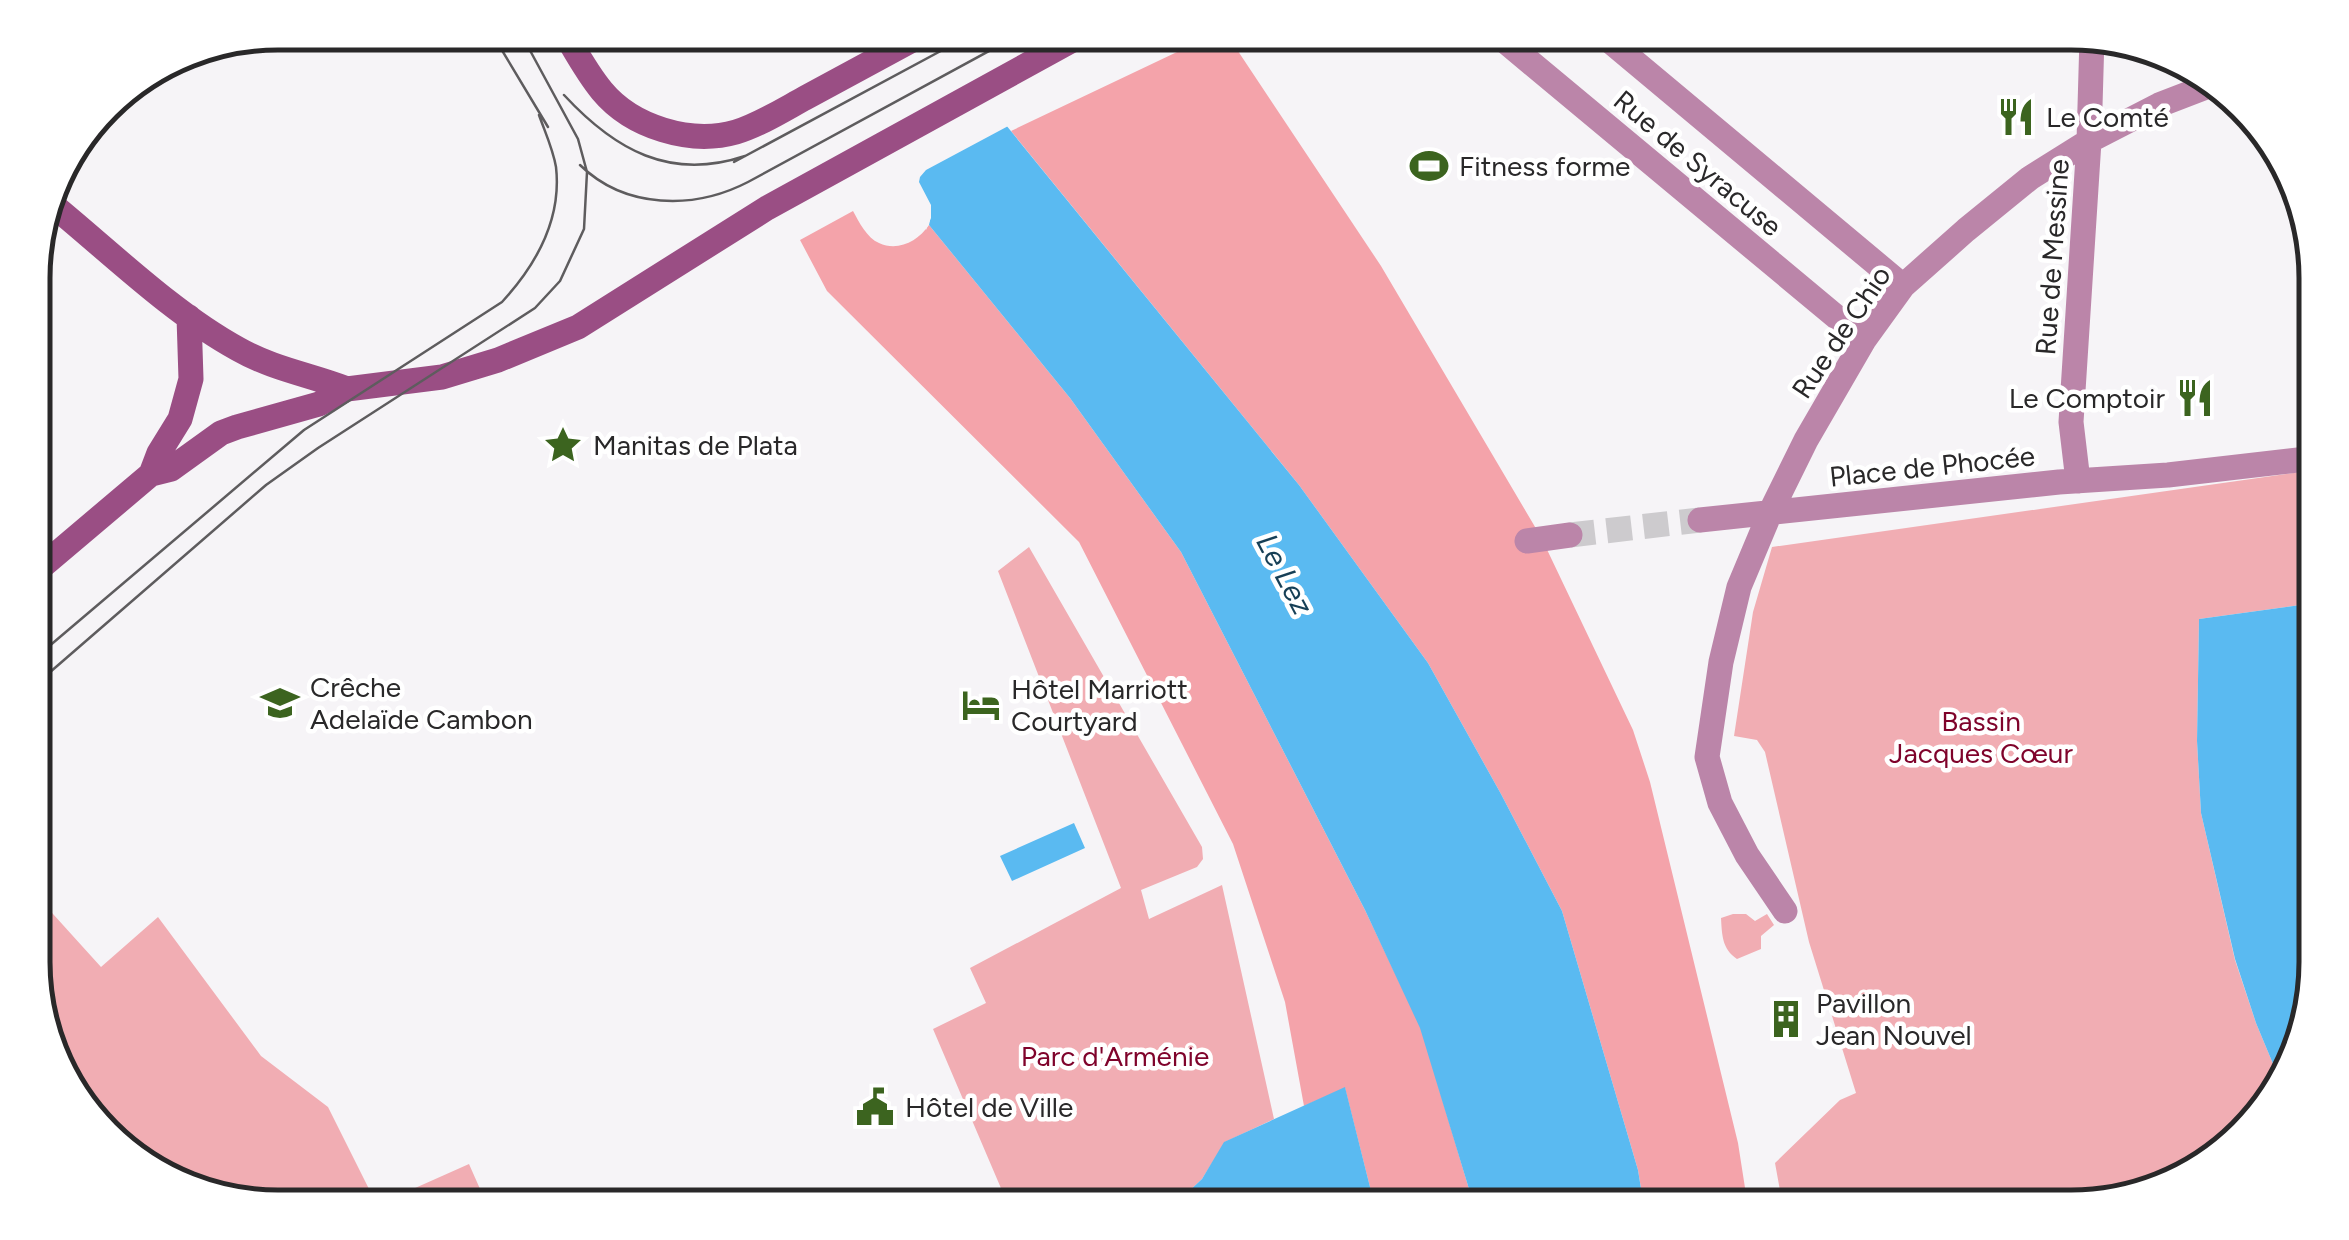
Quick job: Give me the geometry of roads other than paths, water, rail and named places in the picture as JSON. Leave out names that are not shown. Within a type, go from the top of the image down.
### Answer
[{"type":"main road","points":[[576,50],[603,92],[633,116],[662,130],[706,136],[736,132],[771,116],[894,50]]},
{"type":"main road","points":[[50,559],[151,474],[172,469],[221,433],[319,404],[347,389],[442,377],[532,347],[578,326],[768,208],[1054,50]]},
{"type":"main road","points":[[60,211],[188,317],[241,351],[285,371],[347,389]]},
{"type":"main road","points":[[151,474],[180,419],[191,379],[188,317]]},
{"type":"street","name":"Rue de Syracuse","points":[[1516,50],[1864,340]]},
{"type":"street","name":"Rue de Syracuse","points":[[1621,50],[1903,286]]},
{"type":"street","name":"Rue de Messine","points":[[2078,481],[2072,422],[2092,51]]},
{"type":"street","name":"Rue de Chio","points":[[1785,912],[1747,855],[1720,803],[1707,757],[1721,662],[1737,596],[1781,512],[1806,440],[1864,340],[1903,286],[2030,178],[2089,141],[2200,89]]},
{"type":"street","name":"Place de Phocée","points":[[1700,520],[2299,460]]},
{"type":"street","points":[[1527,541],[1570,535]]},
{"type":"water","name":"Le Lez","points":[[927,50],[945,50],[1299,485],[1428,663],[1562,911],[1641,1190],[1469,1190],[1420,1028],[1365,910],[1181,552],[1070,398],[929,225],[927,200],[900,164]]},
{"type":"water","points":[[2299,605],[2299,977],[2287,1035],[2274,1065],[2235,959],[2201,813],[2197,741],[2199,619]]},
{"type":"water","points":[[1074,823],[1085,848],[1012,881],[1000,856]]},
{"type":"water","points":[[1345,1087],[1371,1190],[1190,1190],[1202,1179],[1224,1142]]},
{"type":"tunnel","points":[[1570,535],[1700,520]]},
{"type":"tram line","points":[[502,50],[548,127]]},
{"type":"tram line","points":[[50,672],[266,485],[535,308],[560,281],[584,229],[587,172],[578,139],[530,50]]},
{"type":"tram line","points":[[734,162],[942,50]]},
{"type":"tram line","points":[[580,165],[598,180],[639,197],[683,201],[727,191],[991,50]]},
{"type":"tram line","points":[[564,95],[603,131],[646,156],[692,165],[745,156]]},
{"type":"tram line","points":[[50,645],[304,430],[502,302],[536,257],[555,205],[556,167],[539,115]]},
{"type":"place","name":"Le Comté","points":[[2016,117]]},
{"type":"place","name":"Fitness forme","points":[[1429,166]]},
{"type":"place","name":"Le Comptoir","points":[[2195,398]]},
{"type":"place","name":"Manitas de Plata","points":[[563,445]]},
{"type":"place","name":"Crêche Adelaïde Cambon","points":[[280,703]]},
{"type":"place","name":"Hôtel Marriott Courtyard","points":[[981,705]]},
{"type":"place","name":"Pavillon Jean Nouvel","points":[[1786,1019]]},
{"type":"place","name":"Hôtel de Ville","points":[[875,1107]]},
{"type":"park label","name":"Bassin Jacques Cœur","points":[[1981,737]]},
{"type":"park label","name":"Parc d'Arménie","points":[[1115,1056]]}]
